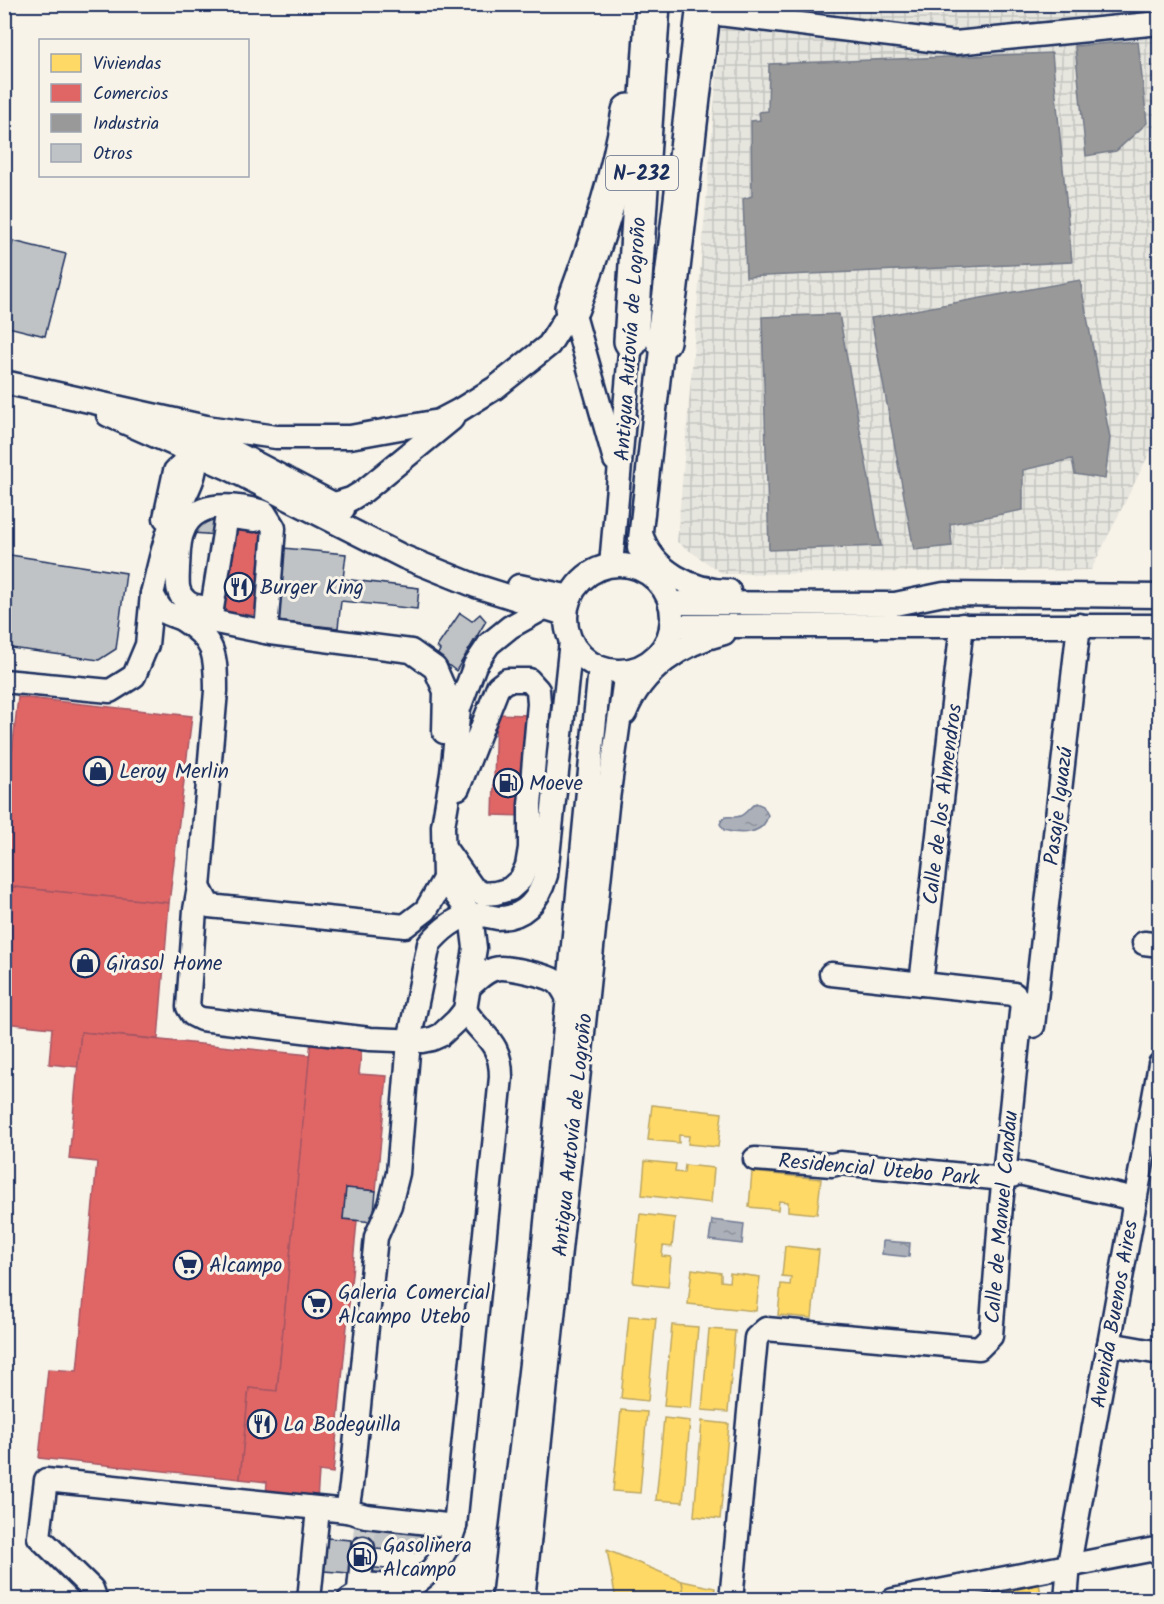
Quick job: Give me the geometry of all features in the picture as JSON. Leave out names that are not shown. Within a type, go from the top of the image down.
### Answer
[{"type":"highway","points":[[572,308],[605,215],[624,140],[642,35],[653,4]]},
{"type":"highway","name":"Antigua Autovía de Logroño","points":[[647,341],[653,4]]},
{"type":"highway","name":"Antigua Autovía de Logroño","points":[[647,341],[670,294],[703,8]]},
{"type":"street","points":[[703,8],[955,43],[1160,23]]},
{"type":"street","points":[[167,429],[206,427],[264,435],[317,438],[350,437],[439,421],[495,388],[549,345],[572,308]]},
{"type":"street","points":[[572,308],[620,475]]},
{"type":"street","name":"Antigua Autovía de Logroño","points":[[611,565],[620,475],[647,341]]},
{"type":"street","name":"Antigua Autovía de Logroño","points":[[637,568],[641,534],[647,341]]},
{"type":"street","points":[[4,382],[63,395],[167,429],[231,460],[335,504],[416,546],[568,606]]},
{"type":"street","points":[[335,504],[351,499],[364,491],[472,403]]},
{"type":"street","points":[[167,429],[195,453],[231,460],[405,557],[476,586],[544,608],[568,606]]},
{"type":"street","points":[[167,429],[172,458],[183,477]]},
{"type":"street","points":[[4,681],[110,691],[134,676],[147,645],[152,594],[163,549],[177,509],[183,477],[195,453]]},
{"type":"street","points":[[183,477],[209,472],[231,460]]},
{"type":"street","points":[[263,631],[274,528],[264,512],[227,505],[191,516],[182,531],[176,583],[187,603],[211,614],[263,631],[411,651],[435,668],[445,691],[441,813],[444,836],[473,888],[483,894],[510,889],[521,879],[527,866],[539,705],[538,690],[529,680],[507,680],[498,687],[444,836]]},
{"type":"street","points":[[211,614],[226,521],[232,518],[261,520],[267,534],[263,631]]},
{"type":"street","points":[[641,534],[654,560],[674,576],[696,587],[718,591],[1160,596]]},
{"type":"street","points":[[611,565],[637,568],[646,572],[660,584],[670,603],[672,618],[669,635],[662,650],[650,662],[634,670],[617,672],[600,668],[585,660],[574,647],[567,631],[568,606],[580,581],[594,570],[611,565]]},
{"type":"street","points":[[152,594],[163,611],[181,618],[197,630],[210,645],[216,664],[188,1007],[193,1015],[201,1019],[229,1024],[370,1039],[422,1041],[441,1035],[465,1010],[475,948],[471,915],[444,879]]},
{"type":"street","points":[[670,603],[895,604],[944,594]]},
{"type":"street","points":[[199,887],[209,906],[405,926],[426,910],[444,879],[444,836],[459,708],[475,665],[498,634],[544,608]]},
{"type":"street","points":[[181,618],[211,614]]},
{"type":"street","name":"Calle de los Almendros","points":[[921,984],[962,625]]},
{"type":"street","name":"Pasaje Iguazú","points":[[1011,1176],[1079,625]]},
{"type":"street","points":[[671,626],[1160,626]]},
{"type":"street","points":[[618,734],[627,709],[639,688],[659,665],[681,649],[703,638],[757,626]]},
{"type":"street","points":[[411,1587],[355,1592],[360,1526],[352,1477],[376,1237],[390,1205],[398,1173],[409,1041],[429,944],[437,934],[450,924],[471,915],[497,918],[514,915],[530,906],[540,893],[546,875],[571,640]]},
{"type":"street","name":"Antigua Autovía de Logroño","points":[[508,1599],[600,668]]},
{"type":"street","name":"Antigua Autovía de Logroño","points":[[508,1599],[607,806],[626,671]]},
{"type":"street","points":[[195,927],[209,917],[406,938],[429,944]]},
{"type":"street","points":[[469,987],[484,974],[500,968],[555,981],[569,1000]]},
{"type":"street","name":"Calle de Manuel Candau","points":[[731,1599],[756,1338],[766,1329],[979,1348],[991,1336],[1011,1176],[1022,1004],[1014,994],[831,974]]},
{"type":"street","points":[[392,1599],[422,1579],[441,1560],[450,1546],[455,1526],[501,1077],[497,1050],[465,1010]]},
{"type":"street","name":"Avenida Buenos Aires","points":[[1066,1599],[1069,1564],[1135,1199],[1154,1128],[1160,1064]]},
{"type":"street","name":"Residencial Utebo Park","points":[[755,1159],[832,1166],[840,1163],[1011,1176],[1135,1199]]},
{"type":"street","points":[[1109,1344],[1160,1353]]},
{"type":"street","points":[[96,1599],[92,1589],[39,1537],[46,1480],[318,1509],[360,1526],[455,1526]]},
{"type":"street","points":[[309,1599],[318,1509]]},
{"type":"street","points":[[893,1599],[1160,1548]]},
{"type":"shaded area","points":[[724,5],[1159,5],[1159,434],[1091,570],[723,574],[677,542]]},
{"type":"water","points":[[756,803],[763,806],[768,815],[762,826],[757,830],[744,833],[724,830],[720,824],[724,818],[740,816]]},
{"type":"water","points":[[712,1220],[744,1224],[742,1244],[709,1240]]},
{"type":"water","points":[[883,1241],[910,1243],[909,1257],[882,1254]]},
{"type":"building: Viviendas","points":[[652,1105],[722,1113],[718,1147],[688,1144],[689,1136],[679,1135],[679,1143],[648,1140]]},
{"type":"building: Viviendas","points":[[645,1161],[676,1164],[675,1172],[684,1173],[685,1165],[714,1168],[711,1203],[642,1195]]},
{"type":"building: Viviendas","points":[[752,1172],[821,1179],[817,1214],[788,1211],[788,1202],[779,1201],[778,1210],[749,1207]]},
{"type":"building: Viviendas","points":[[640,1214],[675,1218],[672,1247],[663,1246],[662,1256],[671,1257],[668,1287],[633,1283]]},
{"type":"building: Viviendas","points":[[785,1246],[819,1250],[812,1318],[778,1315],[781,1284],[790,1285],[791,1277],[782,1276]]},
{"type":"building: Viviendas","points":[[692,1269],[721,1273],[721,1281],[729,1282],[730,1273],[760,1277],[756,1311],[688,1304]]},
{"type":"building: Viviendas","points":[[629,1316],[656,1318],[648,1401],[621,1398]]},
{"type":"building: Viviendas","points":[[672,1325],[698,1327],[691,1408],[664,1406]]},
{"type":"building: Viviendas","points":[[709,1329],[735,1331],[728,1412],[702,1410]]},
{"type":"building: Viviendas","points":[[621,1410],[647,1412],[640,1493],[613,1491]]},
{"type":"building: Viviendas","points":[[664,1418],[690,1421],[683,1502],[656,1500]]},
{"type":"building: Viviendas","points":[[702,1421],[729,1424],[720,1519],[694,1516]]},
{"type":"building: Viviendas","points":[[607,1550],[682,1581],[685,1600],[616,1600]]},
{"type":"building: Viviendas","points":[[682,1581],[715,1588],[714,1600],[685,1600]]},
{"type":"building: Viviendas","points":[[1039,1583],[1042,1600],[953,1600]]},
{"type":"building: Comercios","points":[[230,522],[262,526],[255,615],[221,613]]},
{"type":"building: Comercios","name":"Leroy Merlin","points":[[18,697],[192,716],[169,903],[4,886],[4,826]]},
{"type":"building: Comercios","points":[[496,714],[529,715],[526,816],[493,815]]},
{"type":"building: Comercios","name":"Girasol Home","points":[[4,886],[169,903],[158,1039],[81,1032],[78,1067],[49,1064],[52,1028],[4,1023]]},
{"type":"building: Comercios","name":"Alcampo","points":[[81,1032],[310,1055],[277,1391],[249,1388],[240,1479],[39,1458],[48,1369],[77,1371],[97,1162],[69,1159]]},
{"type":"building: Comercios","name":"Galeria Comercial Alcampo Utebo","points":[[311,1040],[362,1045],[359,1074],[387,1076],[376,1191],[346,1188],[343,1219],[357,1221],[333,1473],[319,1471],[317,1501],[266,1496],[267,1482],[240,1479],[249,1388],[277,1391]]},
{"type":"building: Industria","points":[[1138,41],[1147,123],[1116,151],[1086,156],[1075,46]]},
{"type":"building: Industria","points":[[1052,53],[1072,262],[746,277],[743,199],[752,196],[751,121],[760,120],[759,112],[768,111],[769,64]]},
{"type":"building: Industria","points":[[1080,280],[1110,438],[1105,479],[1075,474],[1072,459],[1023,470],[1023,510],[950,524],[952,546],[914,550],[871,318]]},
{"type":"building: Industria","points":[[839,314],[881,546],[769,550],[762,317]]},
{"type":"building: Otros","points":[[13,241],[66,254],[45,336],[4,326],[4,275]]},
{"type":"building: Otros","points":[[195,518],[219,520],[217,535],[193,533]]},
{"type":"building: Otros","points":[[283,548],[346,554],[343,579],[419,588],[417,609],[341,601],[338,628],[275,621]]},
{"type":"building: Otros","points":[[4,554],[126,573],[116,649],[99,660],[4,647]]},
{"type":"building: Otros","points":[[460,613],[472,621],[480,614],[486,621],[456,671],[437,656],[440,650],[437,647]]},
{"type":"building: Otros","points":[[346,1188],[376,1191],[373,1222],[343,1219]]},
{"type":"building: Otros","points":[[356,1527],[421,1533],[420,1553],[354,1547]]},
{"type":"building: Otros","points":[[327,1538],[351,1540],[349,1573],[324,1571]]},
{"type":"building: Otros","points":[[366,1567],[407,1571],[406,1582],[365,1578]]},
{"type":"tunnel","points":[[363,1548],[365,1527]]},
{"type":"place","name":"Burger King","points":[[239,587]]},
{"type":"place","name":"Leroy Merlin","points":[[98,771]]},
{"type":"place","name":"Moeve","points":[[508,783]]},
{"type":"place","name":"Girasol Home","points":[[85,963]]},
{"type":"place","name":"Alcampo","points":[[188,1265]]},
{"type":"place","name":"Galeria Comercial Alcampo Utebo","points":[[317,1304]]},
{"type":"place","name":"La Bodeguilla","points":[[262,1424]]},
{"type":"place","name":"Gasolinera Alcampo","points":[[362,1557]]}]
